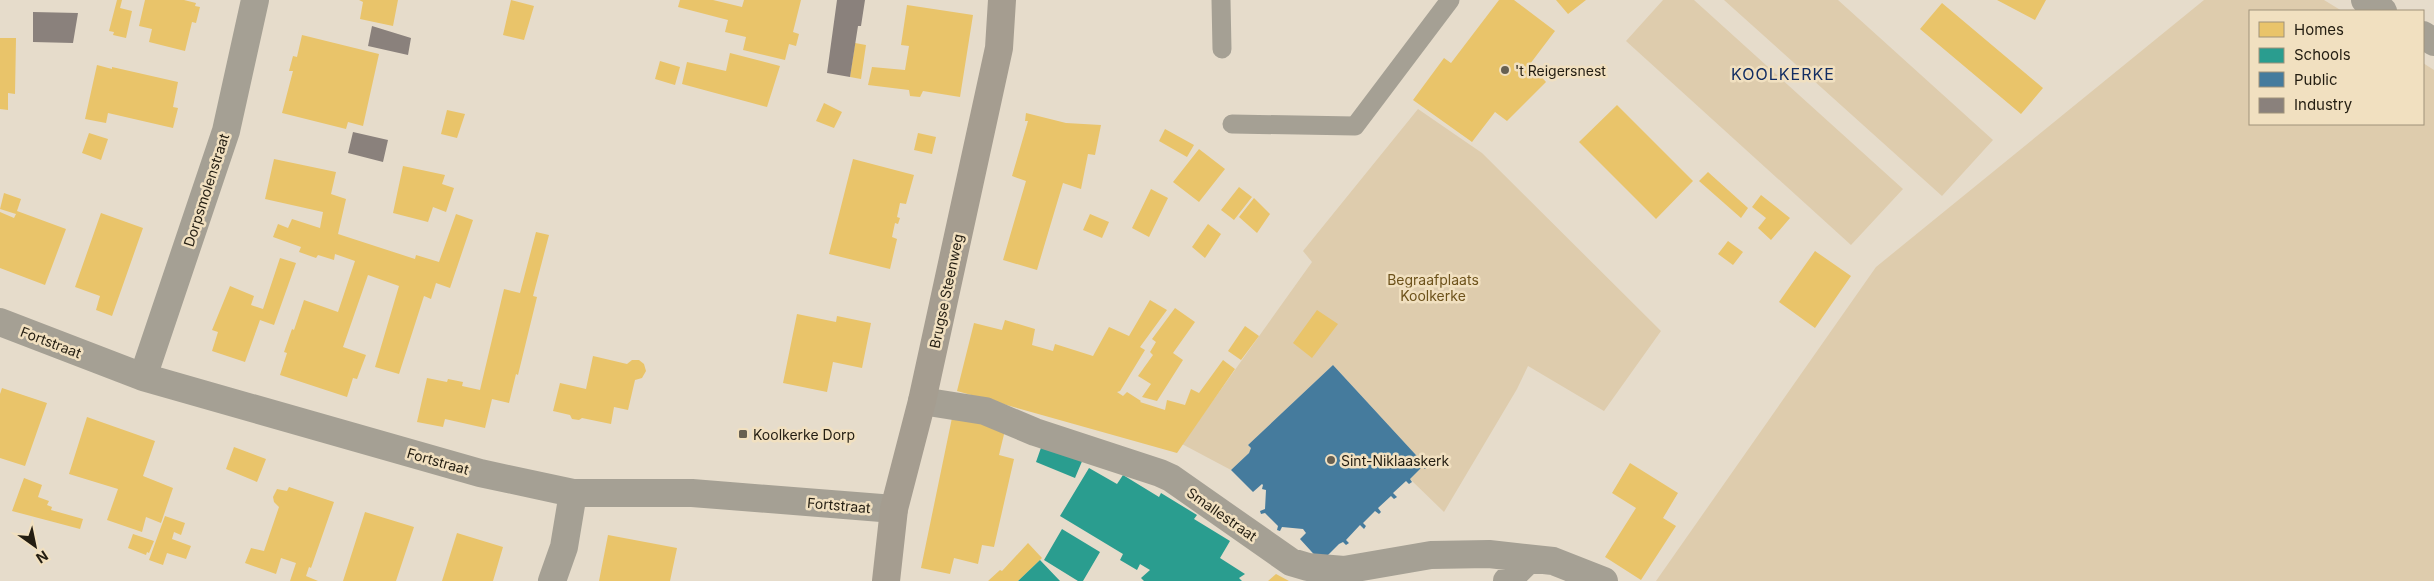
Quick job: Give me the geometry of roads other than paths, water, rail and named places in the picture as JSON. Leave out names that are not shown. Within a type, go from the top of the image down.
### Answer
[{"type":"main road","name":"Brugse Steenweg","points":[[886,581],[894,509],[922,401],[999,48],[1002,0]]},
{"type":"street","name":"Dorpsmolenstraat","points":[[143,377],[226,131],[255,0]]},
{"type":"street","points":[[2365,0],[2381,10]]},
{"type":"street","name":"Fortstraat","points":[[0,322],[143,377],[480,473],[573,492],[692,493],[894,509]]},
{"type":"street","name":"Smallestraat","points":[[922,401],[985,411],[1035,432],[1160,472],[1291,562],[1308,567],[1344,570],[1431,555],[1467,553],[1553,561],[1604,581]]},
{"type":"street","points":[[552,581],[564,547],[573,492]]},
{"type":"street","points":[[1506,581],[1529,559]]},
{"type":"lane","points":[[1221,0],[1222,49]]},
{"type":"lane","points":[[1232,124],[1355,126],[1450,0]]},
{"type":"place","name":"'t Reigersnest","points":[[1505,70]]},
{"type":"place","name":"Koolkerke Dorp","points":[[743,434]]},
{"type":"place","name":"Sint-Niklaaskerk","points":[[1331,460]]},
{"type":"district","name":"KOOLKERKE","points":[[1783,74]]},
{"type":"park label","name":"Begraafplaats Koolkerke","points":[[1433,288]]}]
